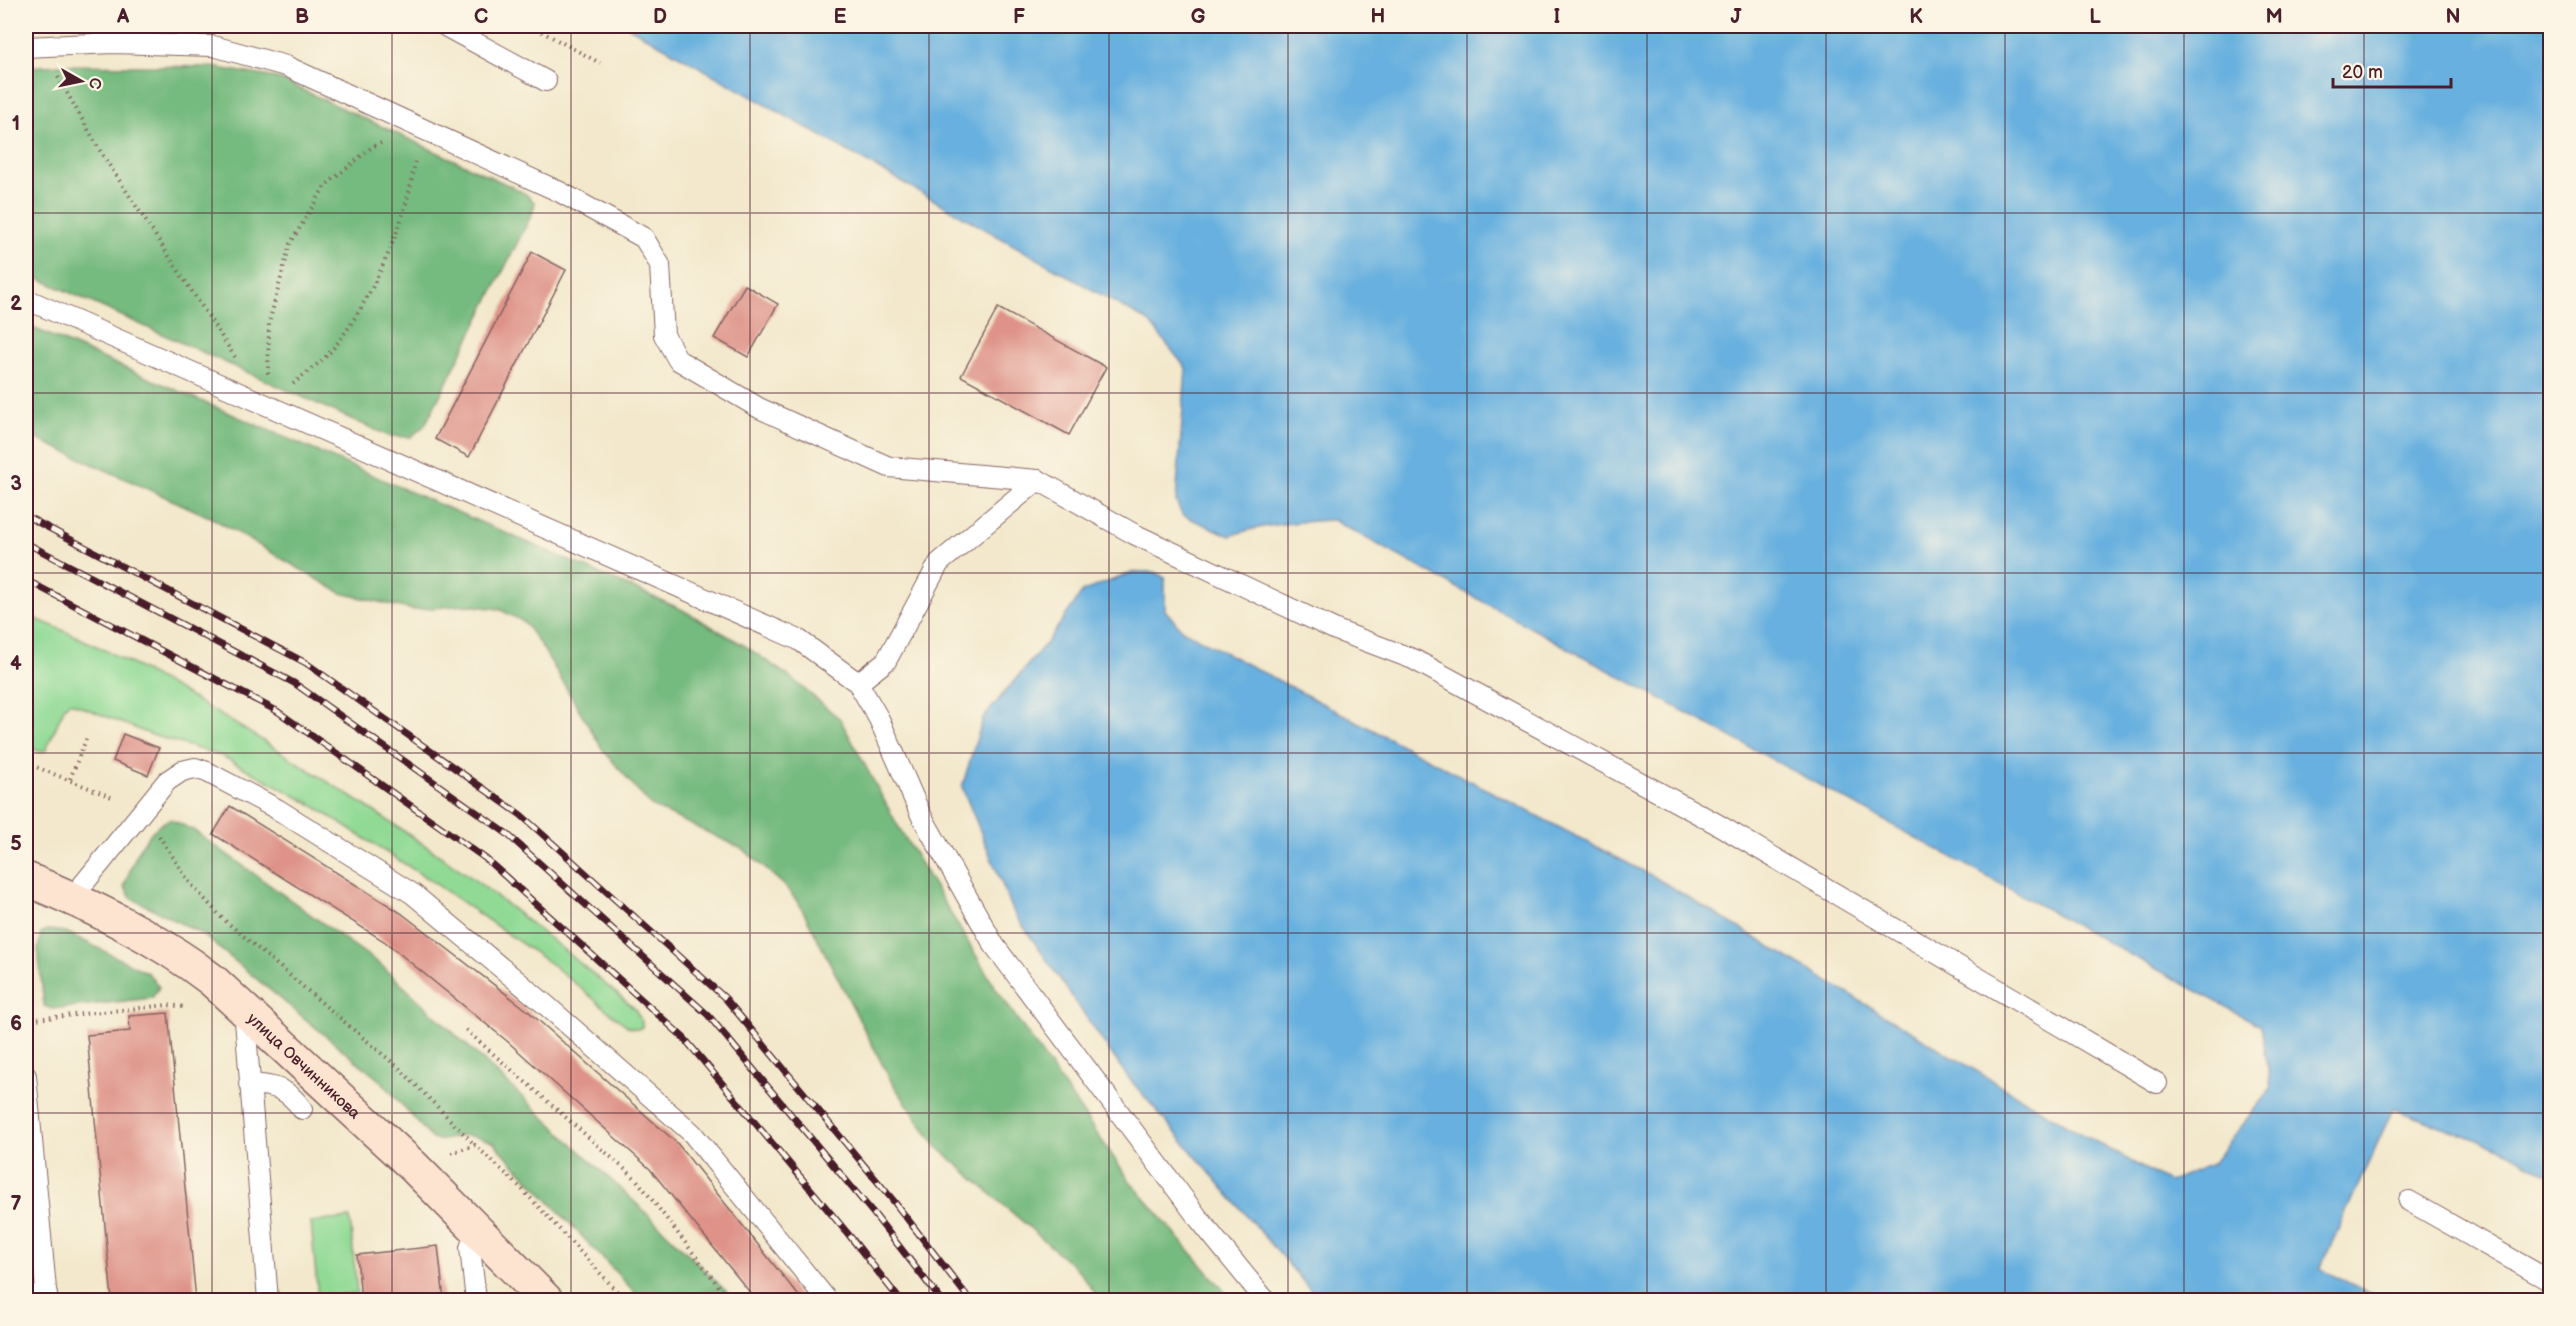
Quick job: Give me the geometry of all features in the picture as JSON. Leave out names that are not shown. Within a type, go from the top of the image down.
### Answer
[{"type":"street","name":"улица Овчинникова","points":[[26,879],[116,918],[184,959],[244,1008],[412,1165],[546,1300]]},
{"type":"lane","points":[[445,26],[546,81]]},
{"type":"lane","points":[[33,47],[112,43],[213,45],[286,66],[560,192],[644,238],[660,265],[664,335],[678,360],[759,408],[889,467],[1038,480],[1134,534],[1336,630],[1413,659],[1717,824],[2157,1083]]},
{"type":"lane","points":[[26,299],[800,640],[858,683],[879,719],[921,815],[994,945],[1199,1218],[1265,1300]]},
{"type":"lane","points":[[858,683],[886,661],[939,563],[1038,480]]},
{"type":"lane","points":[[72,898],[167,781],[182,771],[195,768],[201,770],[277,808],[413,894],[547,1006],[692,1133],[827,1300]]},
{"type":"lane","points":[[244,1008],[268,1300]]},
{"type":"lane","points":[[26,1076],[47,1298],[26,1297]]},
{"type":"lane","points":[[249,1084],[281,1088],[293,1096],[302,1109]]},
{"type":"lane","points":[[2409,1201],[2550,1281]]},
{"type":"lane","points":[[476,1300],[470,1248],[477,1228]]},
{"type":"path","points":[[531,26],[600,63]]},
{"type":"path","points":[[33,47],[267,405]]},
{"type":"path","points":[[418,127],[413,180],[398,228],[375,284],[331,352],[267,405],[269,323],[290,244],[325,186],[372,147],[418,127]]},
{"type":"path","points":[[70,779],[87,737]]},
{"type":"path","points":[[26,763],[70,779],[142,811],[190,883],[222,918],[400,1068],[475,1145],[521,1188],[626,1300]]},
{"type":"path","points":[[26,1020],[168,1005],[189,1008]]},
{"type":"path","points":[[466,1030],[636,1179],[724,1293],[722,1300]]},
{"type":"path","points":[[412,1165],[475,1145]]},
{"type":"green space","points":[[62,65],[212,67],[277,78],[526,194],[535,203],[532,214],[425,425],[411,437],[389,436],[26,273],[26,67]]},
{"type":"green space","points":[[26,325],[681,609],[745,646],[790,677],[840,719],[898,826],[995,987],[1130,1181],[1232,1300],[1100,1300],[1078,1270],[936,1146],[891,1081],[800,905],[784,885],[743,849],[651,806],[603,750],[542,647],[524,622],[499,609],[466,605],[413,610],[341,593],[212,518],[26,434]]},
{"type":"green space","points":[[26,615],[89,642],[181,691],[397,827],[514,909],[635,1009],[642,1022],[642,1027],[638,1029],[629,1027],[554,966],[433,882],[309,803],[222,756],[152,735],[70,702],[65,706],[46,750],[41,752],[26,746]]},
{"type":"green space","points":[[170,819],[193,830],[381,965],[639,1206],[735,1300],[642,1300],[494,1143],[469,1136],[443,1140],[432,1139],[383,1083],[202,934],[131,898],[124,886],[136,857],[153,831]]},
{"type":"green space","points":[[48,930],[66,932],[148,973],[159,987],[152,998],[52,1009],[44,1006],[38,949],[41,933]]},
{"type":"green space","points":[[350,1218],[357,1293],[318,1297],[311,1222]]},
{"type":"water","points":[[627,26],[2550,26],[2550,1176],[2503,1149],[2393,1109],[2320,1269],[2384,1300],[1319,1300],[1127,1076],[1014,913],[962,787],[983,718],[1047,642],[1083,591],[1134,572],[1155,572],[1165,578],[1165,610],[1182,630],[1656,878],[2073,1129],[2168,1182],[2212,1164],[2271,1088],[2261,1026],[1333,520],[1268,526],[1230,536],[1182,515],[1176,501],[1186,368],[1149,322]]},
{"type":"building","points":[[532,252],[566,270],[469,457],[435,439]]},
{"type":"building","points":[[745,285],[778,304],[748,357],[714,338]]},
{"type":"building","points":[[998,308],[1106,367],[1069,435],[961,376]]},
{"type":"building","points":[[123,734],[159,748],[148,775],[113,761]]},
{"type":"building","points":[[230,806],[401,913],[528,1011],[677,1143],[802,1300],[756,1300],[650,1169],[507,1041],[384,941],[213,834]]},
{"type":"building","points":[[168,1013],[196,1300],[112,1300],[87,1035],[130,1031],[129,1016]]},
{"type":"building","points":[[438,1246],[444,1300],[361,1300],[357,1255]]},
{"type":"railway","points":[[26,516],[306,663],[521,815],[725,998],[892,1199],[970,1300]]},
{"type":"railway","points":[[26,543],[294,683],[506,833],[708,1015],[874,1214],[941,1300]]},
{"type":"railway","points":[[26,580],[277,711],[486,859],[684,1038],[849,1235],[900,1300]]}]
